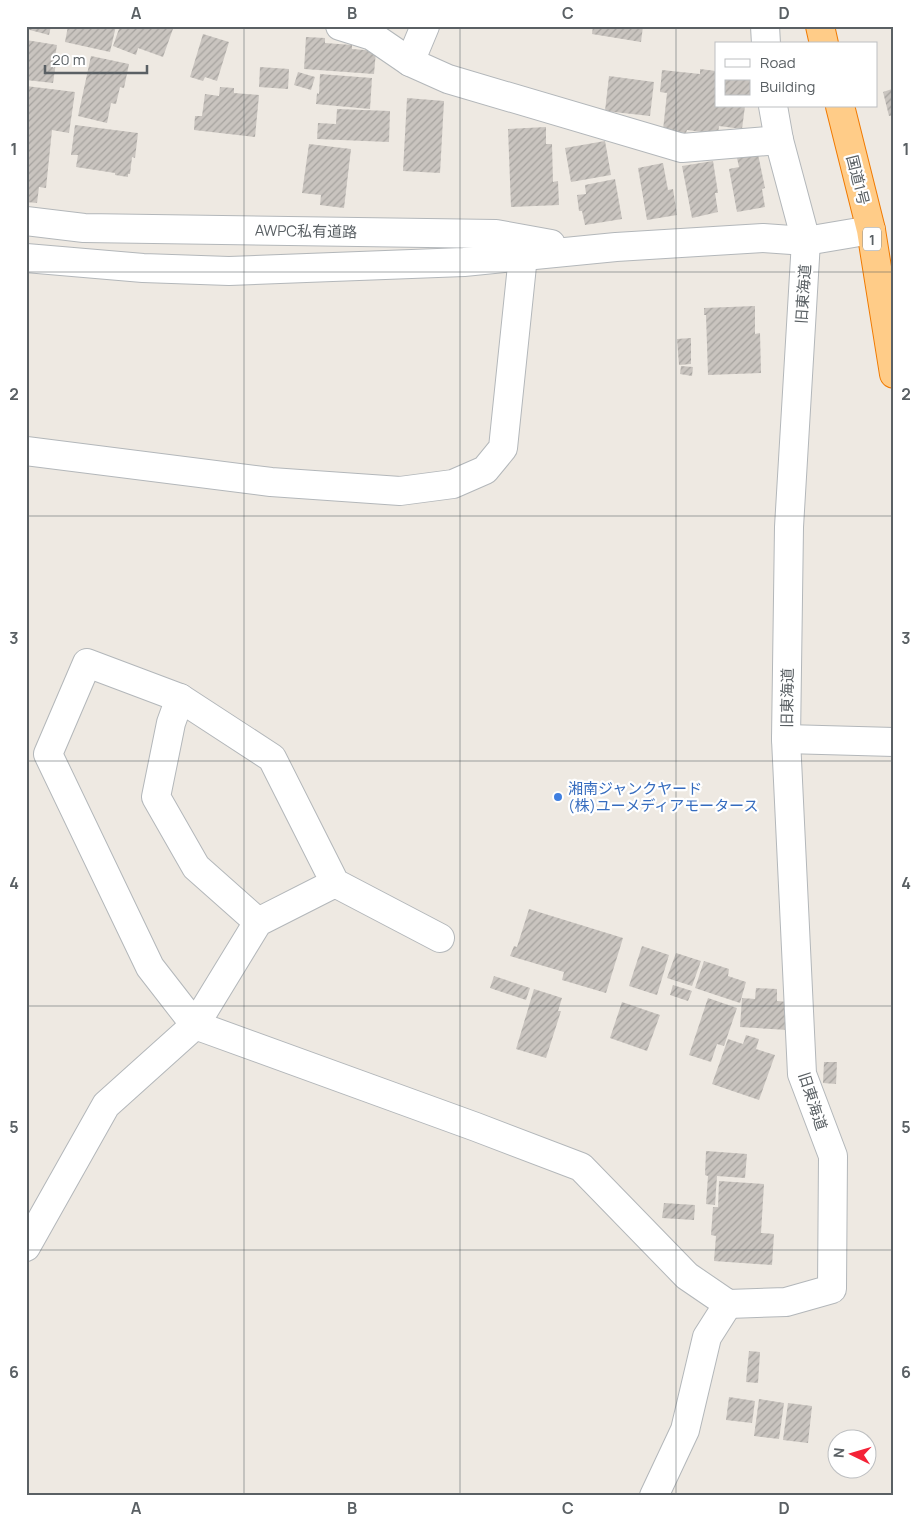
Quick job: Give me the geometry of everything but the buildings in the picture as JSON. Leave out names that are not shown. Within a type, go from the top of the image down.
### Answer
[{"type":"highway","points":[[820,26],[824,42]]},
{"type":"highway","name":"国道1号","points":[[840,108],[871,230],[894,374]]},
{"type":"street","points":[[340,26],[372,36],[410,62],[448,78],[682,148],[778,140]]},
{"type":"street","points":[[410,62],[424,26]]},
{"type":"street","points":[[765,26],[766,42]]},
{"type":"street","name":"旧東海道","points":[[728,1304],[786,1302],[832,1289],[833,1156],[802,1074],[786,739],[789,526],[806,241],[778,140],[773,108]]},
{"type":"street","name":"AWPC私有道路","points":[[26,221],[84,228],[496,234],[585,250]]},
{"type":"street","points":[[26,258],[143,268],[229,271],[464,262],[585,250],[763,238],[806,241],[871,230]]},
{"type":"street","points":[[26,451],[272,482],[400,491],[453,484],[485,470],[503,448],[523,256]]},
{"type":"street","points":[[440,938],[335,883],[272,758],[180,698],[88,663],[48,754],[150,966],[195,1025],[476,1127],[580,1167],[687,1276],[728,1304],[708,1337],[685,1430],[654,1496]]},
{"type":"street","points":[[180,698],[171,723],[156,797],[196,867],[258,922]]},
{"type":"street","points":[[786,739],[894,742]]},
{"type":"street","points":[[26,1247],[106,1105],[195,1025],[258,922],[335,883]]},
{"type":"place","name":"湘南ジャンクヤード (株)ユーメディアモータース","points":[[558,797]]}]
